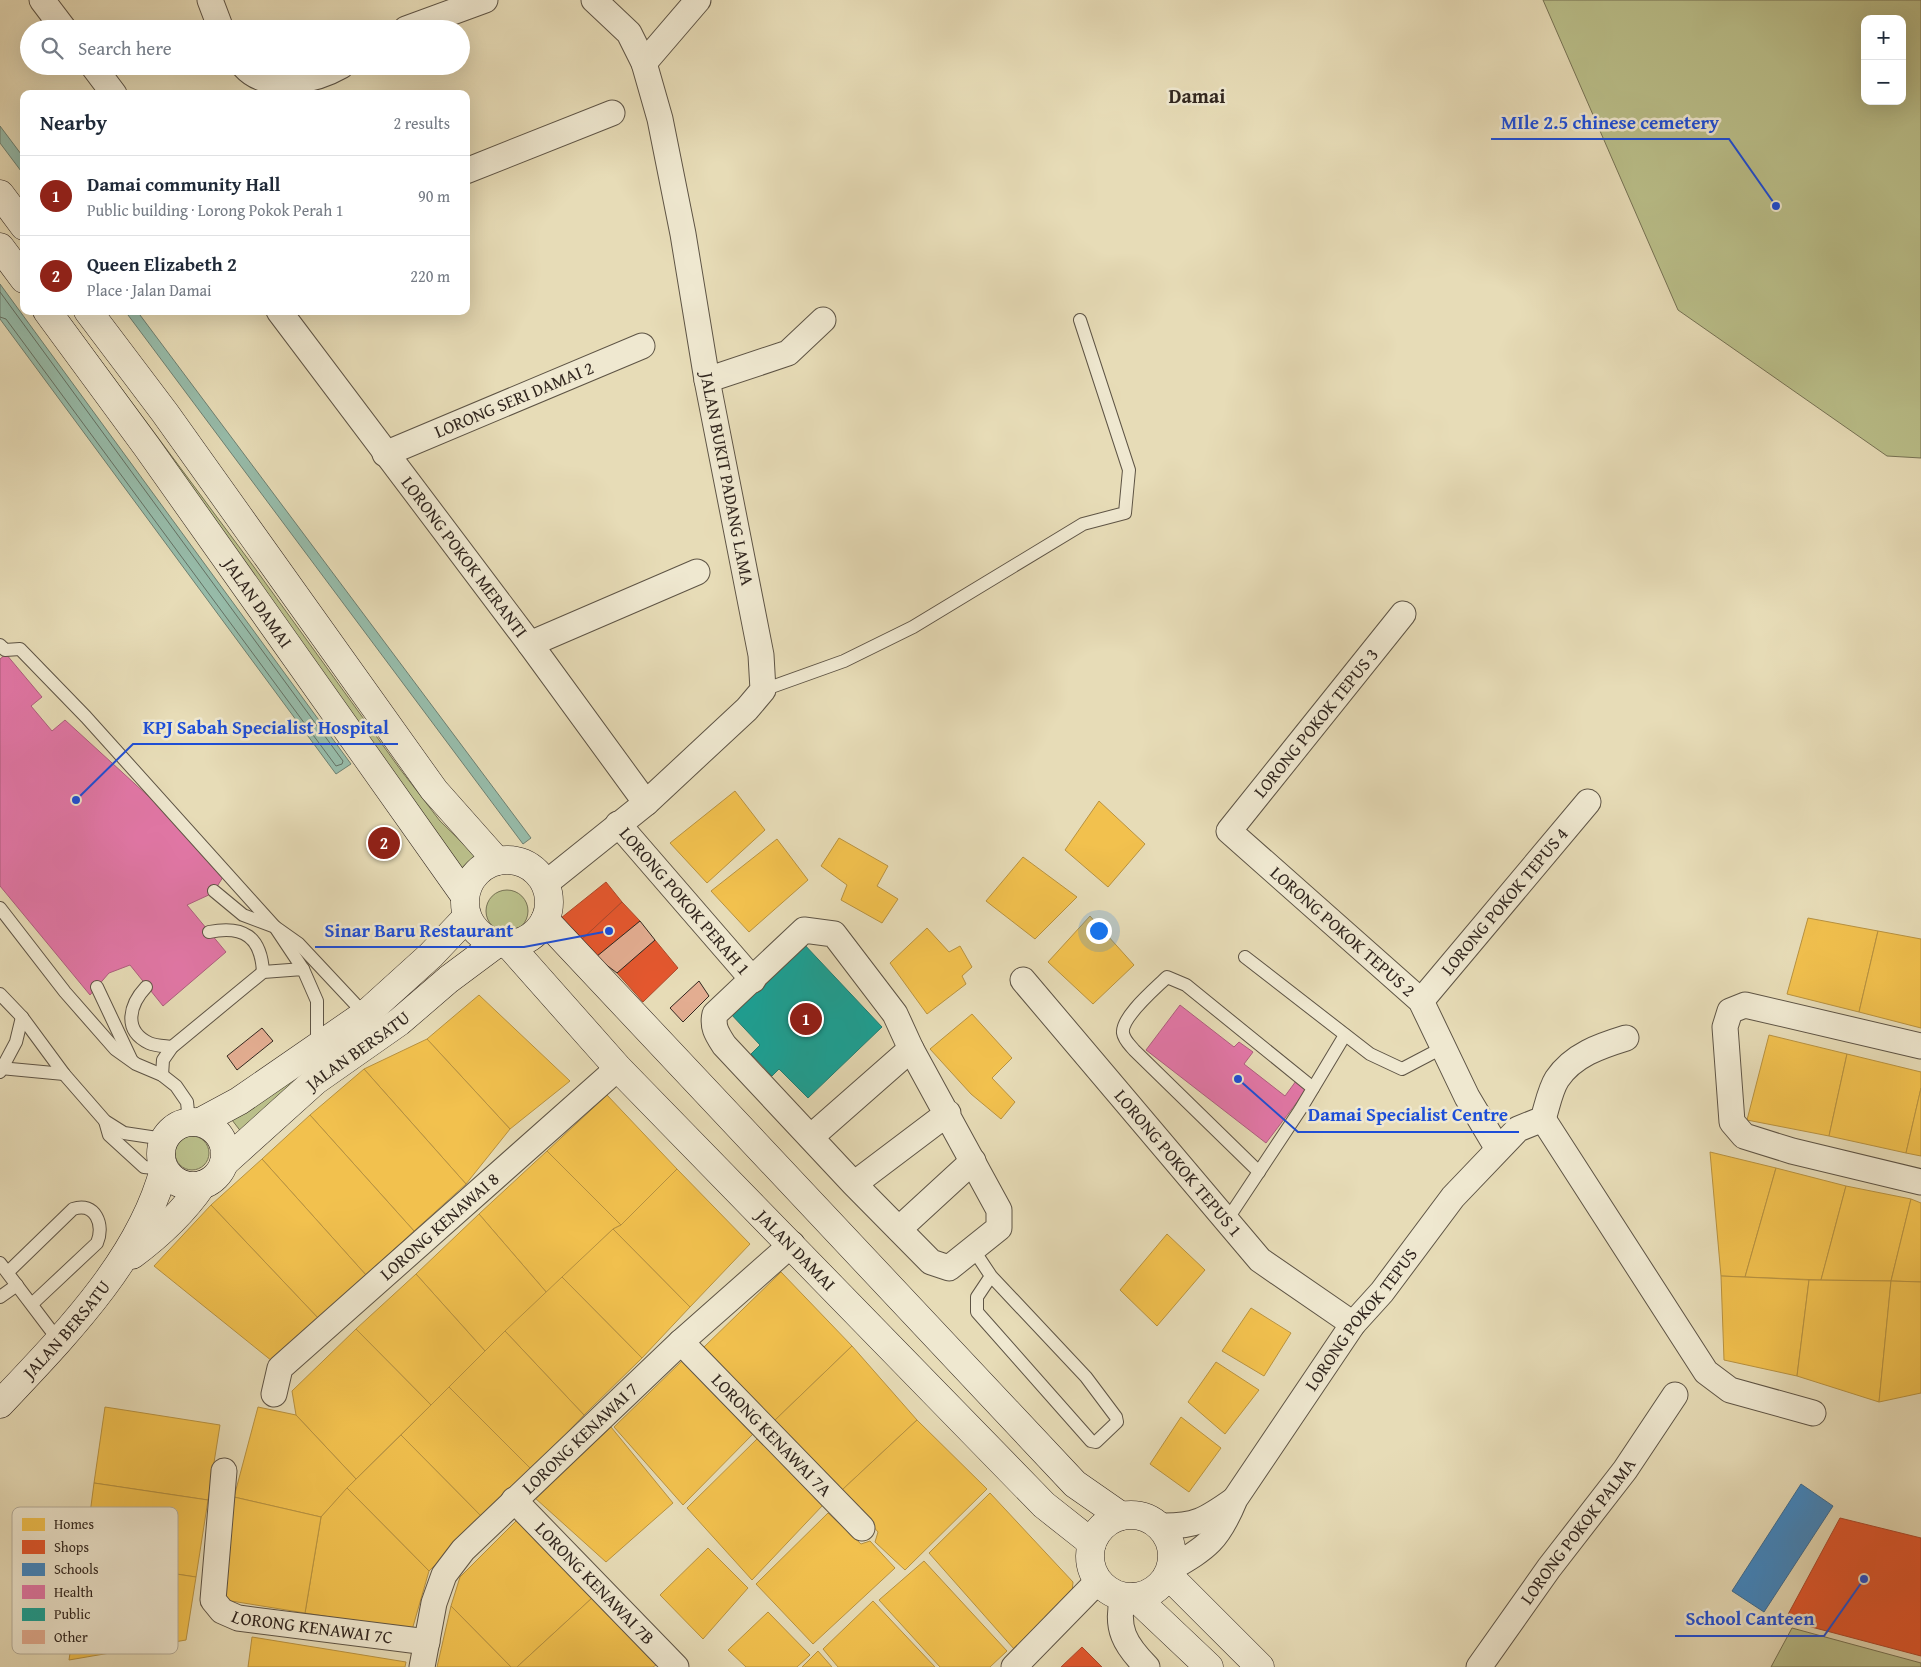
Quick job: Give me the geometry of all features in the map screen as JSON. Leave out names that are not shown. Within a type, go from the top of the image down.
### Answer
[{"type":"main road","points":[[0,194],[20,221]]},
{"type":"main road","points":[[0,247],[20,274]]},
{"type":"main road","name":"JALAN DAMAI","points":[[50,315],[159,463],[466,907]]},
{"type":"main road","name":"JALAN DAMAI","points":[[91,315],[165,413],[434,790],[497,861]]},
{"type":"main road","points":[[512,860],[526,864],[537,872],[545,884],[549,896],[545,920],[530,937],[503,944],[478,934],[466,907],[476,873],[497,861],[512,860]]},
{"type":"main road","name":"JALAN BERSATU","points":[[194,1121],[239,1101],[368,1012],[431,955],[466,907]]},
{"type":"main road","points":[[545,920],[1075,1484],[1121,1516]]},
{"type":"main road","name":"JALAN DAMAI","points":[[503,944],[618,1068],[792,1244],[1044,1505],[1092,1543]]},
{"type":"main road","name":"JALAN BERSATU","points":[[224,1163],[315,1081],[399,1022],[449,979],[503,944]]},
{"type":"main road","points":[[194,1121],[213,1129],[223,1141],[225,1152],[224,1163],[211,1180],[202,1185],[190,1186],[180,1184],[170,1178],[160,1159],[164,1138],[179,1124],[194,1121]]},
{"type":"main road","name":"JALAN BERSATU","points":[[0,1404],[59,1341],[117,1267],[147,1218],[164,1169]]},
{"type":"main road","points":[[117,1267],[171,1224],[187,1207],[202,1185]]},
{"type":"main road","points":[[1129,1597],[1154,1590],[1169,1572],[1172,1553],[1168,1538],[1159,1526],[1141,1516],[1121,1516],[1103,1526],[1092,1543],[1090,1563],[1098,1581],[1109,1592],[1129,1597],[1209,1667]]},
{"type":"main road","points":[[1169,1572],[1260,1667]]},
{"type":"street","points":[[42,0],[57,20]]},
{"type":"street","points":[[210,0],[218,20]]},
{"type":"street","points":[[431,20],[485,0]]},
{"type":"street","name":"JALAN BUKIT PADANG LAMA","points":[[594,0],[629,34],[644,63],[660,119],[681,224],[707,380],[761,655],[763,690]]},
{"type":"street","points":[[644,63],[698,0]]},
{"type":"street","points":[[100,75],[111,90]]},
{"type":"street","points":[[258,75],[275,81],[306,81],[326,75]]},
{"type":"street","points":[[470,169],[612,113]]},
{"type":"street","name":"LORONG POKOK MERANTI","points":[[282,315],[530,644],[646,803]]},
{"type":"street","points":[[707,380],[788,353],[823,320]]},
{"type":"street","name":"LORONG SERI DAMAI 2","points":[[386,454],[642,346]]},
{"type":"street","points":[[530,644],[697,572]]},
{"type":"street","name":"LORONG POKOK TEPUS 3","points":[[1229,831],[1403,614]]},
{"type":"street","points":[[545,884],[646,803],[747,709],[763,690]]},
{"type":"street","name":"LORONG POKOK TEPUS 4","points":[[1421,1001],[1588,802]]},
{"type":"street","name":"LORONG POKOK PERAH 1","points":[[618,824],[753,980]]},
{"type":"street","name":"LORONG POKOK TEPUS 2","points":[[1229,831],[1421,1001],[1467,1097],[1498,1148]]},
{"type":"street","points":[[804,930],[834,934],[895,1014],[911,1049],[948,1113],[999,1210],[999,1228],[949,1268],[931,1262],[854,1184],[812,1136],[724,1044],[714,1030],[713,1023],[715,1014],[804,930]]},
{"type":"street","name":"LORONG POKOK TEPUS 1","points":[[1023,980],[1260,1260],[1353,1324]]},
{"type":"street","points":[[1921,1046],[1745,1005],[1730,1011],[1724,1027],[1732,1122],[1744,1136],[1792,1151],[1921,1182]]},
{"type":"street","points":[[1626,1038],[1593,1048],[1567,1068],[1556,1080],[1543,1119],[1706,1372],[1730,1390],[1813,1413]]},
{"type":"street","points":[[812,1136],[911,1049]]},
{"type":"street","name":"LORONG KENAWAI 8","points":[[274,1394],[280,1368],[618,1068]]},
{"type":"street","points":[[854,1184],[948,1113]]},
{"type":"street","name":"LORONG POKOK TEPUS","points":[[1169,1572],[1206,1548],[1225,1524],[1235,1499],[1353,1324],[1382,1292],[1453,1197],[1518,1129],[1543,1119]]},
{"type":"street","points":[[899,1229],[974,1161]]},
{"type":"street","name":"LORONG KENAWAI 7","points":[[422,1667],[434,1603],[444,1575],[462,1550],[681,1342],[792,1244]]},
{"type":"street","name":"LORONG KENAWAI 7A","points":[[681,1342],[862,1528]]},
{"type":"street","name":"LORONG POKOK PALMA","points":[[1479,1667],[1549,1568],[1625,1470],[1675,1395]]},
{"type":"street","name":"LORONG KENAWAI 7C","points":[[224,1471],[213,1600],[222,1611],[238,1618],[426,1642]]},
{"type":"street","name":"LORONG POKOK TEPUS","points":[[1159,1526],[1183,1526],[1208,1518],[1235,1499]]},
{"type":"street","name":"LORONG KENAWAI 7B","points":[[514,1500],[676,1667]]},
{"type":"street","points":[[1014,1667],[1098,1581]]},
{"type":"street","points":[[1129,1597],[1120,1610],[1120,1628],[1132,1652],[1147,1667]]},
{"type":"lane","points":[[763,690],[852,657],[913,627],[1083,524],[1125,513],[1129,470],[1080,320]]},
{"type":"lane","points":[[0,644],[5,650],[20,649],[86,717],[275,926],[303,969],[317,1001],[317,1046]]},
{"type":"lane","points":[[214,891],[243,915],[275,926],[299,944],[358,1007],[368,1012]]},
{"type":"lane","points":[[0,908],[115,1049],[132,1061],[162,1075],[176,1086],[187,1102],[194,1121]]},
{"type":"lane","points":[[210,932],[237,930],[254,940],[262,953],[263,972]]},
{"type":"lane","points":[[1245,957],[1370,1054],[1402,1069],[1442,1048]]},
{"type":"lane","points":[[162,1075],[163,1060],[172,1047],[263,972],[303,969]]},
{"type":"lane","points":[[1259,1172],[1125,1039],[1122,1031],[1134,1010],[1167,977],[1174,978],[1186,985],[1313,1088]]},
{"type":"lane","points":[[98,987],[132,1061]]},
{"type":"lane","points":[[146,987],[136,998],[130,1011],[133,1025],[139,1037],[150,1044],[172,1047]]},
{"type":"lane","points":[[0,994],[22,1017],[64,1074],[105,1121],[124,1133],[164,1138]]},
{"type":"lane","points":[[22,1017],[16,1042],[0,1070],[64,1074]]},
{"type":"lane","points":[[1227,1220],[1346,1035]]},
{"type":"lane","points":[[105,1121],[109,1135],[144,1167],[164,1169]]},
{"type":"lane","points":[[32,1304],[97,1243],[101,1233],[100,1221],[89,1210],[79,1206],[72,1209],[4,1268],[59,1341]]},
{"type":"lane","points":[[973,1249],[991,1276],[1086,1378],[1116,1417],[1117,1422],[1096,1442],[1091,1441],[977,1312],[977,1297],[991,1276]]},
{"type":"lane","points":[[0,1297],[17,1285]]},
{"type":"green space","points":[[1543,0],[1921,0],[1921,458],[1887,456],[1678,310]]},
{"type":"green space","points":[[67,315],[254,567],[400,769],[440,821],[482,862],[461,875]]},
{"type":"green space","points":[[507,890],[522,896],[528,911],[522,926],[507,932],[492,926],[486,911],[492,896]]},
{"type":"green space","points":[[397,1006],[242,1133],[232,1120]]},
{"type":"green space","points":[[192,1136],[199,1137],[204,1141],[208,1146],[208,1160],[204,1165],[199,1169],[192,1170],[185,1169],[180,1165],[176,1160],[175,1153],[176,1146],[180,1141],[185,1137]]},
{"type":"green space","points":[[1792,1628],[1921,1663],[1921,1667],[1771,1667]]},
{"type":"water","points":[[0,126],[20,153],[20,170],[0,143]]},
{"type":"water","points":[[0,284],[20,311],[20,315],[23,315],[351,764],[336,774],[0,319]]},
{"type":"water","points":[[128,315],[140,315],[531,838],[523,844]]},
{"type":"building: Homes","points":[[735,791],[765,830],[707,883],[670,843]]},
{"type":"building: Homes","points":[[1099,801],[1145,844],[1108,887],[1065,850]]},
{"type":"building: Homes","points":[[839,838],[888,866],[877,886],[898,899],[882,923],[841,900],[847,885],[821,866]]},
{"type":"building: Homes","points":[[777,839],[808,880],[749,932],[711,891]]},
{"type":"building: Homes","points":[[1023,857],[1077,897],[1035,939],[986,901]]},
{"type":"building: Homes","points":[[1090,916],[1134,965],[1093,1004],[1048,962]]},
{"type":"building: Homes","points":[[1808,918],[1878,931],[1859,1012],[1787,994]]},
{"type":"building: Homes","points":[[927,928],[949,952],[960,946],[972,967],[962,976],[966,984],[927,1014],[890,963]]},
{"type":"building: Homes","points":[[1878,931],[1921,939],[1921,1028],[1859,1012]]},
{"type":"building: Homes","points":[[479,995],[570,1081],[510,1129],[427,1039]]},
{"type":"building: Homes","points":[[972,1014],[1012,1058],[992,1078],[1015,1102],[1001,1119],[971,1094],[930,1049]]},
{"type":"building: Homes","points":[[1769,1035],[1847,1054],[1829,1136],[1747,1120]]},
{"type":"building: Homes","points":[[427,1039],[510,1129],[466,1184],[364,1069]]},
{"type":"building: Homes","points":[[1847,1054],[1921,1072],[1921,1088],[1906,1153],[1829,1136]]},
{"type":"building: Homes","points":[[364,1069],[466,1184],[414,1231],[310,1115]]},
{"type":"building: Homes","points":[[1921,1088],[1921,1156],[1906,1153]]},
{"type":"building: Homes","points":[[607,1095],[677,1169],[621,1225],[547,1151]]},
{"type":"building: Homes","points":[[310,1115],[414,1231],[366,1275],[262,1159]]},
{"type":"building: Homes","points":[[547,1151],[621,1225],[613,1229],[547,1293],[479,1214]]},
{"type":"building: Homes","points":[[1710,1152],[1776,1168],[1745,1277],[1721,1276]]},
{"type":"building: Homes","points":[[262,1159],[366,1275],[318,1318],[211,1205]]},
{"type":"building: Homes","points":[[1776,1168],[1846,1186],[1821,1280],[1745,1277]]},
{"type":"building: Homes","points":[[677,1169],[750,1244],[690,1307],[613,1229],[621,1225]]},
{"type":"building: Homes","points":[[1846,1186],[1911,1199],[1891,1281],[1821,1280]]},
{"type":"building: Homes","points":[[1911,1199],[1921,1203],[1921,1282],[1891,1281]]},
{"type":"building: Homes","points":[[211,1205],[318,1318],[272,1361],[154,1266]]},
{"type":"building: Homes","points":[[479,1214],[547,1293],[485,1351],[416,1274]]},
{"type":"building: Homes","points":[[613,1229],[690,1307],[642,1358],[562,1277]]},
{"type":"building: Homes","points":[[1167,1234],[1205,1270],[1157,1326],[1120,1290]]},
{"type":"building: Homes","points":[[781,1272],[852,1346],[773,1422],[703,1348]]},
{"type":"building: Homes","points":[[416,1274],[485,1351],[431,1405],[356,1329]]},
{"type":"building: Homes","points":[[1721,1276],[1809,1280],[1797,1376],[1724,1360]]},
{"type":"building: Homes","points":[[562,1277],[642,1358],[584,1415],[505,1331]]},
{"type":"building: Homes","points":[[1809,1280],[1891,1281],[1879,1402],[1797,1376]]},
{"type":"building: Homes","points":[[1891,1281],[1921,1282],[1921,1393],[1879,1402]]},
{"type":"building: Homes","points":[[1251,1308],[1291,1333],[1264,1376],[1222,1351]]},
{"type":"building: Homes","points":[[356,1329],[431,1405],[356,1479],[296,1415],[292,1391]]},
{"type":"building: Homes","points":[[505,1331],[584,1415],[532,1470],[449,1387]]},
{"type":"building: Homes","points":[[852,1346],[917,1420],[842,1490],[773,1422]]},
{"type":"building: Homes","points":[[684,1359],[753,1434],[683,1505],[614,1427]]},
{"type":"building: Homes","points":[[1216,1362],[1259,1390],[1225,1434],[1188,1402]]},
{"type":"building: Homes","points":[[449,1387],[532,1470],[483,1518],[401,1435]]},
{"type":"building: Homes","points":[[105,1407],[220,1425],[208,1500],[94,1483]]},
{"type":"building: Homes","points":[[258,1407],[296,1415],[356,1479],[321,1517],[234,1497]]},
{"type":"building: Homes","points":[[1181,1417],[1221,1448],[1189,1492],[1150,1464]]},
{"type":"building: Homes","points":[[917,1420],[987,1489],[905,1570],[875,1542],[878,1532],[842,1490]]},
{"type":"building: Homes","points":[[611,1427],[673,1503],[606,1562],[535,1498]]},
{"type":"building: Homes","points":[[401,1435],[483,1518],[429,1571],[347,1488]]},
{"type":"building: Homes","points":[[759,1437],[823,1505],[752,1580],[687,1508]]},
{"type":"building: Homes","points":[[94,1483],[208,1500],[196,1577],[178,1574],[178,1507],[91,1507]]},
{"type":"building: Homes","points":[[347,1488],[429,1571],[412,1630],[305,1613],[321,1517]]},
{"type":"building: Homes","points":[[990,1493],[1073,1582],[1072,1593],[1014,1649],[929,1553]]},
{"type":"building: Homes","points":[[234,1497],[321,1517],[305,1613],[225,1600]]},
{"type":"building: Homes","points":[[828,1513],[861,1544],[870,1541],[895,1568],[813,1644],[756,1584]]},
{"type":"building: Homes","points":[[517,1520],[592,1598],[517,1667],[511,1667],[451,1606],[460,1577]]},
{"type":"building: Homes","points":[[708,1548],[748,1588],[703,1639],[660,1595]]},
{"type":"building: Homes","points":[[924,1561],[1007,1651],[990,1667],[940,1667],[879,1600]]},
{"type":"building: Homes","points":[[178,1574],[196,1577],[186,1640],[178,1641]]},
{"type":"building: Homes","points":[[592,1598],[656,1665],[653,1667],[517,1667]]},
{"type":"building: Homes","points":[[873,1601],[935,1667],[838,1667],[823,1649]]},
{"type":"building: Homes","points":[[451,1606],[511,1667],[437,1667]]},
{"type":"building: Homes","points":[[768,1612],[810,1655],[797,1667],[746,1667],[728,1650]]},
{"type":"building: Homes","points":[[252,1637],[406,1662],[405,1667],[248,1667]]},
{"type":"building: Homes","points":[[818,1651],[832,1667],[802,1667]]},
{"type":"building: Homes","points":[[70,1654],[104,1654],[69,1660]]},
{"type":"building: Shops","points":[[606,882],[622,902],[579,942],[561,918]]},
{"type":"building: Shops","points":[[622,902],[640,921],[596,957],[579,942]]},
{"type":"building: Shops","points":[[655,940],[678,968],[643,1002],[617,973]]},
{"type":"building: Shops","points":[[1840,1518],[1921,1538],[1921,1656],[1785,1620]]},
{"type":"building: Shops","points":[[1082,1647],[1102,1667],[1061,1667]]},
{"type":"building: Schools","points":[[1801,1484],[1833,1506],[1764,1612],[1732,1591]]},
{"type":"building: Health","points":[[6,654],[42,697],[31,706],[52,731],[65,720],[228,869],[213,893],[187,905],[226,952],[163,1006],[130,965],[109,973],[90,995],[0,886],[0,659]]},
{"type":"building: Health","points":[[1180,1005],[1234,1047],[1239,1042],[1253,1052],[1244,1064],[1285,1096],[1296,1081],[1307,1089],[1266,1143],[1146,1050]]},
{"type":"building: Public","points":[[802,942],[882,1027],[808,1098],[779,1069],[772,1076],[751,1054],[760,1045],[729,1012]]},
{"type":"building: Other","points":[[377,828],[396,853],[389,858],[371,833]]},
{"type":"building: Other","points":[[640,921],[655,940],[617,973],[596,957]]},
{"type":"building: Other","points":[[699,981],[709,996],[683,1022],[670,1008]]},
{"type":"building: Other","points":[[262,1028],[273,1041],[237,1070],[227,1056]]},
{"type":"place","name":"MIle 2.5 chinese cemetery","points":[[1776,206]]},
{"type":"place","name":"KPJ Sabah Specialist Hospital","points":[[76,800]]},
{"type":"place","name":"Queen Elizabeth 2","points":[[384,843]]},
{"type":"place","name":"Sinar Baru Restaurant","points":[[609,931]]},
{"type":"place","name":"Damai community Hall","points":[[806,1019]]},
{"type":"place","name":"Damai Specialist Centre","points":[[1238,1079]]},
{"type":"place","name":"School Canteen","points":[[1864,1579]]},
{"type":"district","name":"Damai","points":[[1197,96]]}]
